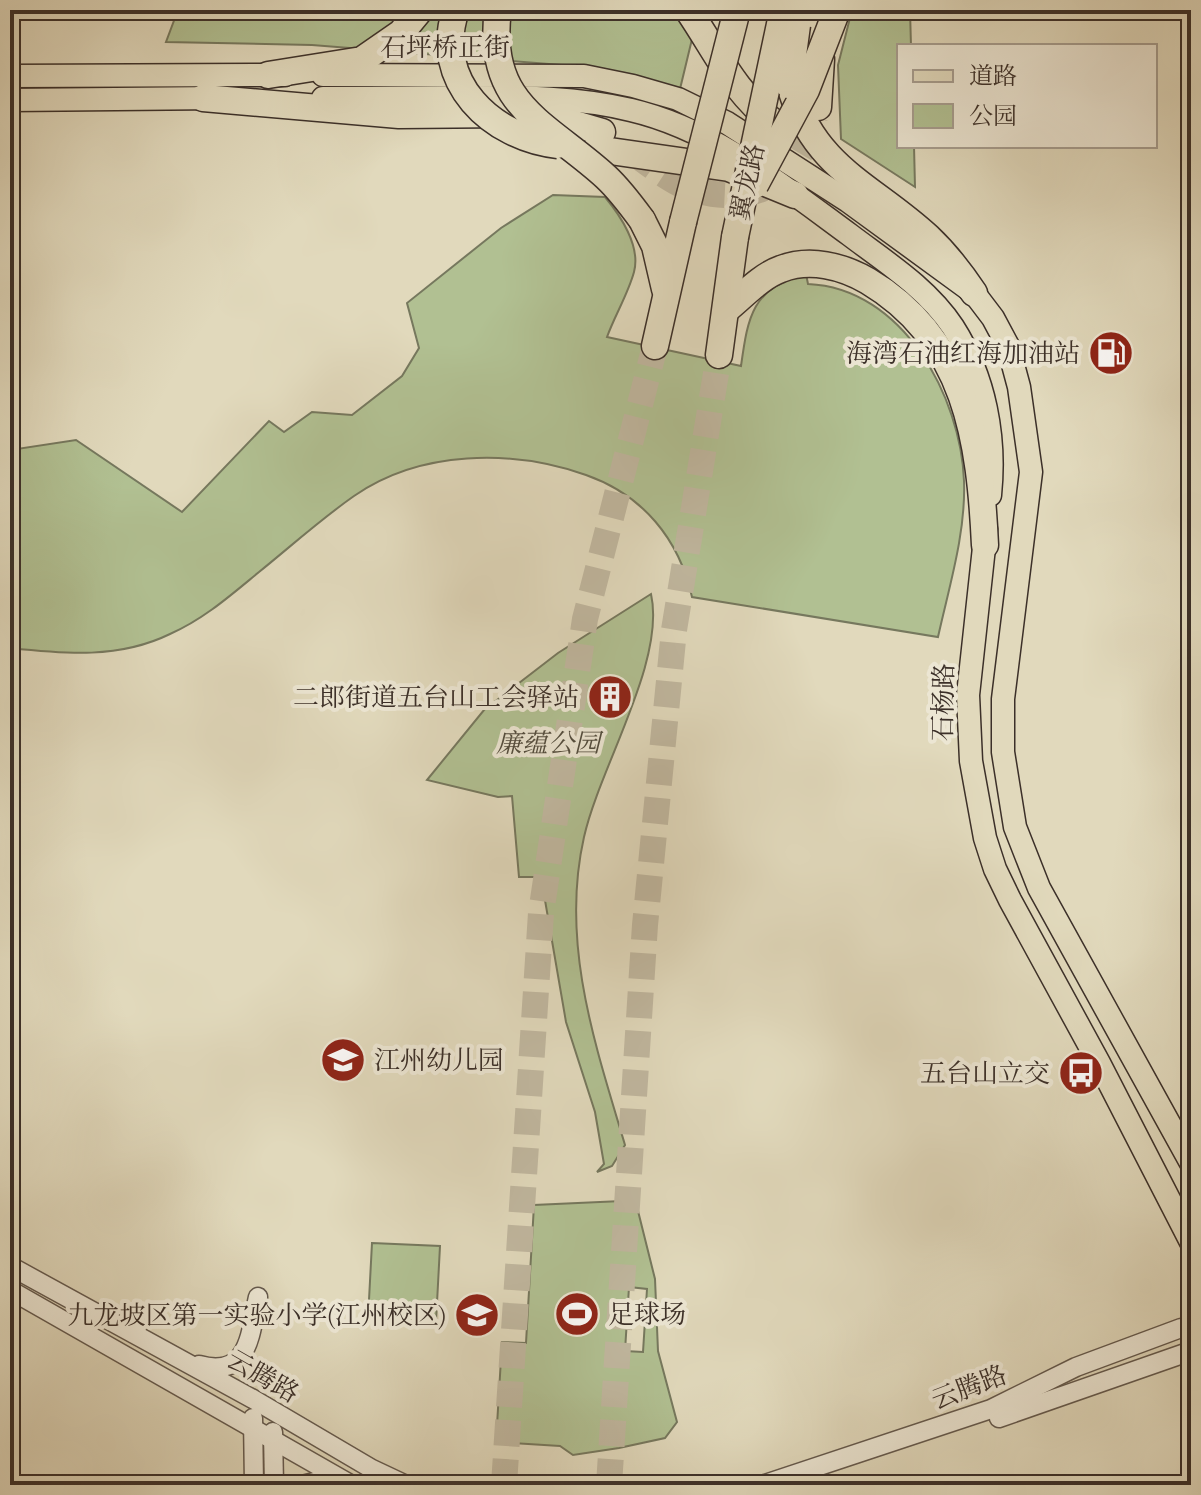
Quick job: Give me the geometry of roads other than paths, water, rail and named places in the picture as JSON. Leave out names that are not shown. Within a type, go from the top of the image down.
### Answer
[{"type":"highway","points":[[268,75],[362,60],[401,33],[420,10]]},
{"type":"highway","points":[[456,10],[450,46],[455,65],[474,104],[490,120],[513,134],[543,143],[599,140]]},
{"type":"highway","points":[[498,10],[495,45],[499,66],[521,106],[542,128],[606,177],[642,220],[655,246],[666,298]]},
{"type":"highway","name":"翼龙路","points":[[655,346],[737,10]]},
{"type":"highway","name":"翼龙路","points":[[719,355],[738,225],[783,10]]},
{"type":"highway","points":[[794,10],[808,42],[818,98],[826,10]]},
{"type":"highway","points":[[801,10],[793,39],[789,85],[800,118],[852,192]]},
{"type":"highway","points":[[738,225],[806,90],[837,10]]},
{"type":"highway","points":[[689,12],[718,62],[755,108],[852,192],[926,235],[955,264],[974,293]]},
{"type":"highway","points":[[203,98],[399,115],[513,114],[554,118],[599,140],[729,168],[795,195]]},
{"type":"highway","points":[[727,309],[778,270],[817,264],[837,267],[857,275],[895,300],[935,340],[964,400],[978,457],[985,545]]},
{"type":"main road","name":"石坪桥正街","points":[[10,76],[584,76],[678,99],[852,192]]},
{"type":"main road","name":"石坪桥正街","points":[[10,100],[541,97],[583,101],[669,120],[717,144],[795,195]]},
{"type":"main road","name":"石杨路","points":[[795,195],[913,282],[935,302],[971,360],[983,395],[992,457],[971,656],[968,728],[985,838],[1010,900],[1099,1063],[1191,1242]]},
{"type":"main road","points":[[974,293],[993,318],[1008,346],[1024,414],[1031,472],[1003,699],[1003,752],[1015,827],[1039,888],[1191,1163]]},
{"type":"street","name":"云腾路","points":[[10,1266],[253,1399],[372,1469],[406,1485]]},
{"type":"street","name":"云腾路","points":[[10,1290],[352,1485]]},
{"type":"street","points":[[184,1361],[220,1369],[236,1363],[246,1348],[258,1297]]},
{"type":"street","name":"云腾路","points":[[762,1485],[991,1409],[1076,1367],[1181,1328],[1191,1329]]},
{"type":"street","name":"云腾路","points":[[803,1485],[1191,1351]]},
{"type":"street","points":[[253,1399],[254,1485]]},
{"type":"street","points":[[273,1411],[274,1485]]},
{"type":"street","points":[[302,1485],[323,1480],[346,1485]]},
{"type":"tunnel","points":[[632,152],[684,186],[708,193],[750,193],[768,186],[796,160],[815,117]]},
{"type":"tunnel","points":[[504,1485],[541,913],[585,619],[655,346]]},
{"type":"tunnel","points":[[609,1485],[645,925],[674,630],[719,355]]},
{"type":"place","name":"海湾石油红海加油站","points":[[1111,353]]},
{"type":"place","name":"二郎街道五台山工会驿站","points":[[610,697]]},
{"type":"place","name":"江州幼儿园","points":[[343,1060]]},
{"type":"place","name":"五台山立交","points":[[1081,1073]]},
{"type":"place","name":"足球场","points":[[577,1314]]},
{"type":"place","name":"九龙坡区第一实验小学(江州校区)","points":[[477,1315]]},
{"type":"park label","name":"廉蕴公园","points":[[548,743]]}]
